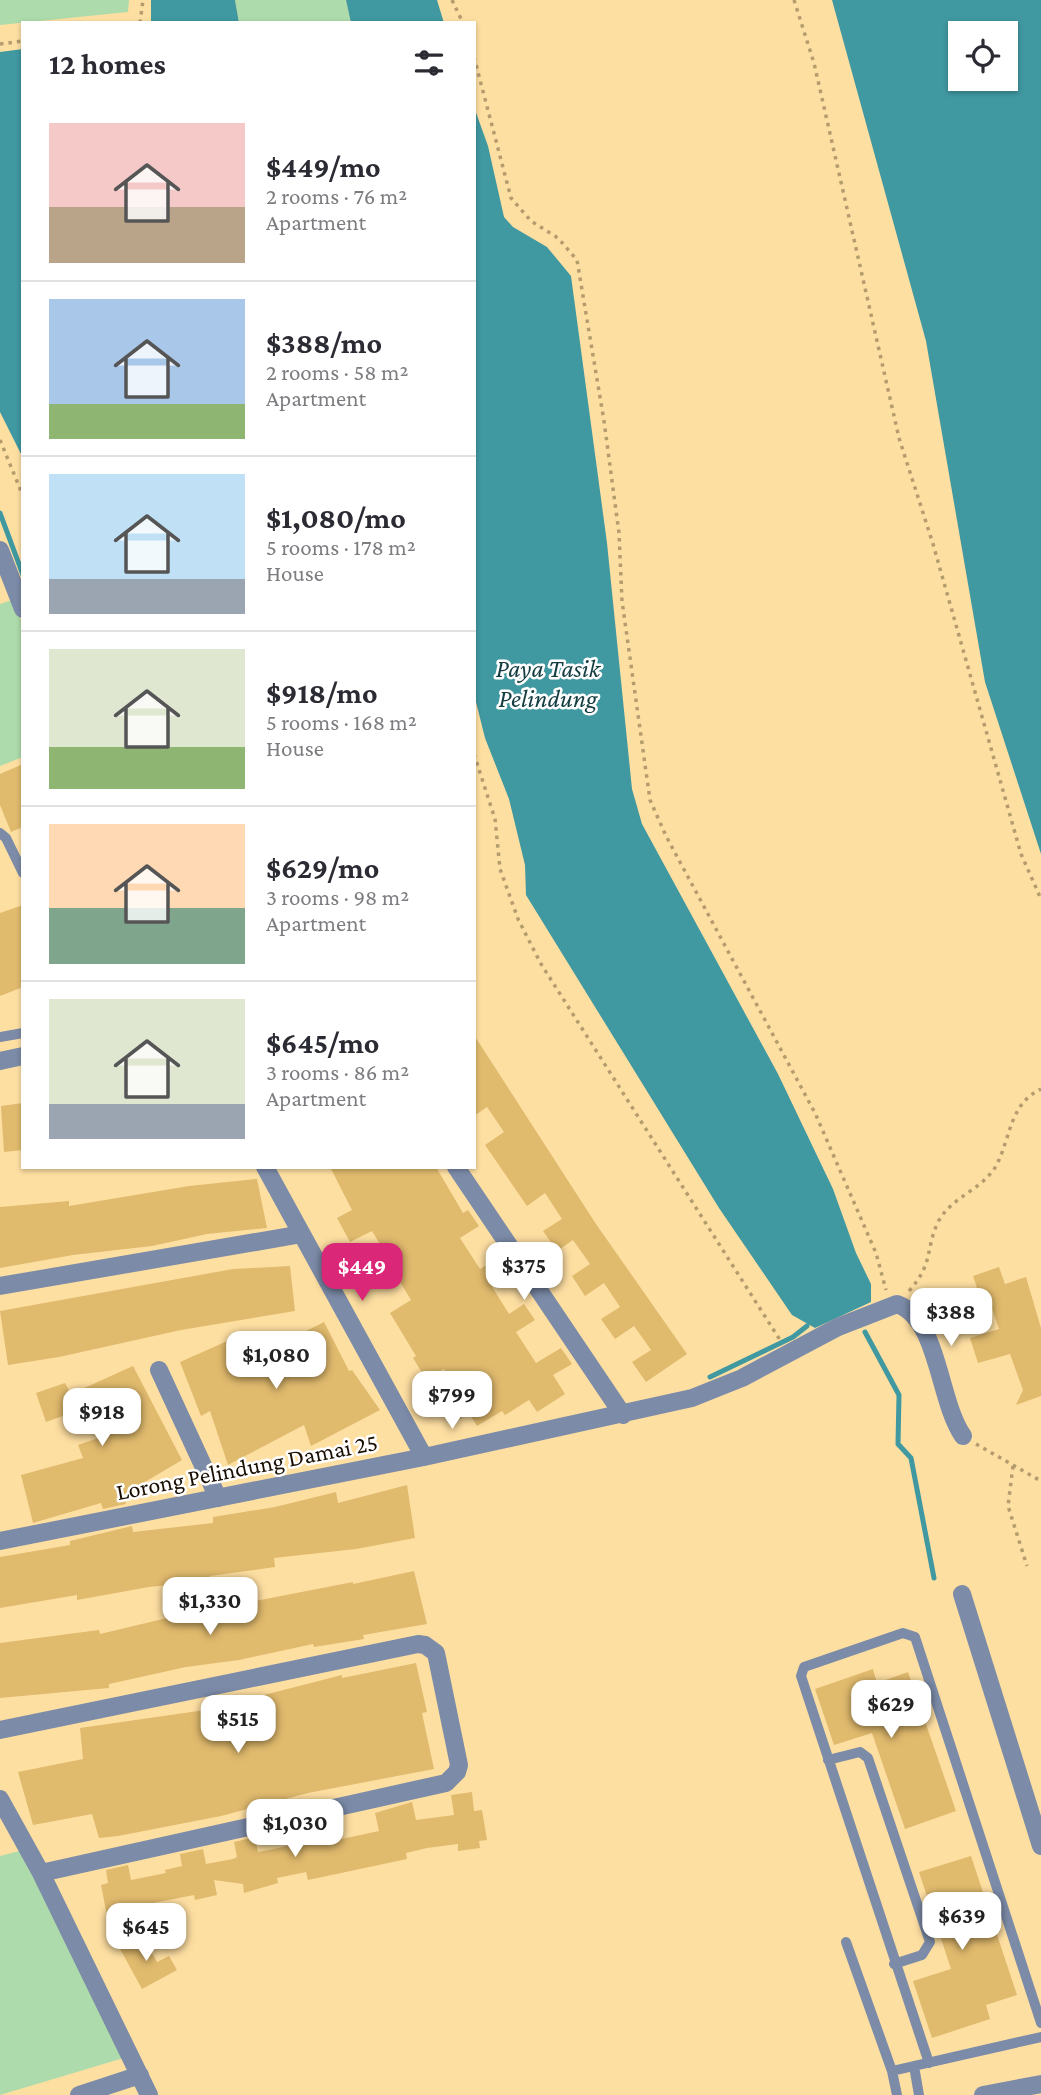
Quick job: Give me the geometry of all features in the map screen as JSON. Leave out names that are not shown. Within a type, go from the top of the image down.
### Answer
[{"type":"street","points":[[0,551],[21,604]]},
{"type":"street","points":[[0,1061],[21,1056]]},
{"type":"street","points":[[266,1169],[424,1457]]},
{"type":"street","points":[[457,1169],[624,1415]]},
{"type":"street","points":[[0,1286],[302,1234]]},
{"type":"street","name":"Lorong Pelindung Damai 25","points":[[0,1541],[424,1457],[692,1398],[743,1378],[838,1328],[897,1304]]},
{"type":"street","points":[[897,1304],[916,1314],[924,1327],[948,1407],[963,1436]]},
{"type":"street","points":[[159,1370],[218,1498]]},
{"type":"street","points":[[962,1594],[1041,1846]]},
{"type":"street","points":[[0,1730],[418,1644],[425,1645],[436,1653],[459,1765],[457,1772],[446,1783],[41,1873]]},
{"type":"street","points":[[0,1799],[41,1873],[149,2095]]},
{"type":"street","points":[[79,2095],[139,2075]]},
{"type":"street","points":[[983,2095],[1041,2084]]},
{"type":"lane","points":[[0,832],[6,838],[21,869]]},
{"type":"lane","points":[[0,1037],[21,1033]]},
{"type":"lane","points":[[929,2063],[800,1676],[804,1667],[903,1633],[915,1637],[1041,2023]]},
{"type":"lane","points":[[828,1760],[860,1752],[868,1758],[930,1942],[922,1955],[894,1964]]},
{"type":"lane","points":[[846,1942],[892,2071],[897,2095]]},
{"type":"lane","points":[[892,2071],[1041,2037]]},
{"type":"lane","points":[[914,2066],[919,2095]]},
{"type":"path","points":[[140,21],[143,0]]},
{"type":"path","points":[[452,0],[462,21]]},
{"type":"path","points":[[794,0],[814,63],[899,438],[933,544],[1021,854],[1041,899]]},
{"type":"path","points":[[0,44],[21,41]]},
{"type":"path","points":[[476,65],[511,198],[531,221],[558,238],[577,260],[605,433],[618,533],[622,601],[650,800],[666,836],[820,1124],[876,1253],[886,1289],[879,1312]]},
{"type":"path","points":[[0,440],[21,491]]},
{"type":"path","points":[[476,760],[495,819],[500,869],[518,919],[541,964],[778,1337]]},
{"type":"path","points":[[897,1304],[924,1274],[939,1222],[953,1202],[981,1183],[996,1166],[1016,1111],[1041,1089]]},
{"type":"path","points":[[963,1436],[1041,1481]]},
{"type":"path","points":[[1013,1466],[1008,1506],[1027,1566]]},
{"type":"green space","points":[[0,0],[129,0],[128,12],[0,25]]},
{"type":"green space","points":[[235,0],[346,0],[351,21],[239,21]]},
{"type":"green space","points":[[12,600],[21,620],[21,758],[0,766],[0,604]]},
{"type":"green space","points":[[23,1850],[127,2057],[0,2095],[0,1856]]},
{"type":"water","points":[[151,0],[235,0],[239,21],[151,21]]},
{"type":"water","points":[[346,0],[437,0],[443,21],[351,21]]},
{"type":"water","points":[[832,0],[1041,0],[1041,854],[985,682],[926,341]]},
{"type":"water","points":[[21,49],[21,454],[0,412],[0,52]]},
{"type":"water","name":"Paya Tasik Pelindung","points":[[476,113],[488,146],[504,217],[513,227],[547,247],[571,276],[607,543],[632,789],[642,824],[778,1074],[833,1189],[856,1253],[871,1284],[871,1302],[815,1328],[792,1315],[719,1208],[526,895],[525,865],[509,799],[485,738],[476,702]]},
{"type":"building","points":[[21,765],[21,828],[11,832],[0,805],[0,774]]},
{"type":"building","points":[[21,906],[21,988],[0,996],[0,913]]},
{"type":"building","points":[[476,1038],[596,1224],[687,1354],[646,1382],[632,1362],[651,1350],[634,1326],[615,1339],[601,1319],[620,1307],[604,1283],[585,1296],[572,1276],[590,1264],[573,1240],[557,1251],[543,1231],[562,1219],[545,1193],[527,1206],[485,1145],[504,1132],[487,1107],[476,1115]]},
{"type":"building","points":[[21,1103],[21,1150],[4,1152],[1,1106]]},
{"type":"building","points":[[331,1169],[437,1169],[463,1213],[468,1210],[479,1226],[460,1238],[480,1269],[499,1257],[509,1273],[491,1285],[509,1314],[524,1304],[535,1320],[516,1332],[536,1363],[561,1348],[572,1364],[553,1375],[565,1394],[537,1412],[529,1400],[505,1415],[502,1411],[477,1426],[469,1413],[452,1424],[441,1405],[459,1394],[444,1369],[426,1379],[413,1358],[416,1356],[390,1313],[411,1300],[397,1277],[378,1288],[365,1266],[386,1254],[372,1231],[350,1242],[337,1218],[352,1210]]},
{"type":"building","points":[[257,1179],[267,1228],[207,1234],[152,1246],[73,1255],[0,1268],[0,1207],[69,1201],[69,1206],[189,1186]]},
{"type":"building","points":[[290,1266],[295,1311],[181,1330],[59,1357],[8,1365],[0,1311],[233,1269]]},
{"type":"building","points":[[999,1267],[1005,1284],[1026,1277],[1041,1328],[1041,1396],[1016,1405],[1023,1390],[1010,1354],[978,1363],[970,1338],[999,1329],[987,1294],[980,1297],[973,1276]]},
{"type":"building","points":[[324,1322],[349,1371],[352,1370],[380,1410],[311,1446],[304,1425],[228,1465],[210,1411],[201,1416],[180,1362],[250,1331],[261,1354]]},
{"type":"building","points":[[133,1366],[182,1460],[123,1495],[126,1504],[103,1509],[101,1503],[33,1523],[21,1475],[83,1458],[78,1445],[101,1437],[88,1407],[46,1422],[36,1393],[65,1383],[71,1394]]},
{"type":"building","points":[[407,1485],[415,1538],[356,1549],[274,1558],[275,1567],[210,1576],[210,1581],[149,1587],[77,1600],[77,1595],[0,1608],[0,1557],[70,1545],[70,1541],[132,1526],[133,1532],[213,1523],[213,1517],[275,1507],[336,1492],[338,1503]]},
{"type":"building","points":[[414,1571],[427,1624],[363,1635],[364,1639],[314,1647],[313,1644],[239,1660],[186,1667],[109,1684],[109,1688],[0,1698],[0,1643],[99,1630],[100,1634],[230,1603],[230,1606]]},
{"type":"building","points":[[416,1663],[427,1712],[422,1713],[434,1769],[308,1793],[221,1816],[118,1836],[99,1838],[92,1814],[33,1825],[18,1772],[83,1759],[80,1728],[205,1710],[342,1675],[342,1678]]},
{"type":"building","points":[[873,1669],[877,1683],[908,1672],[956,1811],[905,1829],[872,1733],[834,1745],[815,1689]]},
{"type":"building","points":[[472,1792],[474,1811],[482,1810],[487,1840],[479,1841],[480,1848],[458,1851],[458,1844],[427,1848],[406,1853],[407,1859],[308,1880],[306,1872],[277,1878],[278,1883],[244,1893],[243,1884],[214,1880],[217,1895],[195,1900],[194,1895],[153,1903],[155,1917],[109,1926],[101,1885],[108,1883],[106,1870],[128,1865],[131,1880],[166,1873],[165,1870],[182,1866],[180,1854],[203,1849],[206,1864],[233,1859],[237,1857],[234,1842],[255,1837],[258,1852],[293,1845],[313,1840],[310,1825],[332,1820],[337,1840],[379,1831],[375,1813],[412,1802],[416,1820],[454,1815],[451,1795]]},
{"type":"building","points":[[971,1856],[1017,1995],[986,2005],[990,2019],[932,2038],[913,1981],[951,1969],[919,1872]]},
{"type":"building","points":[[142,1935],[157,1962],[169,1956],[177,1970],[142,1989],[119,1947]]},
{"type":"waterway","points":[[0,513],[21,570]]},
{"type":"waterway","points":[[710,1377],[793,1337],[807,1326]]},
{"type":"waterway","points":[[865,1332],[899,1395],[898,1444],[911,1458],[934,1578]]}]
